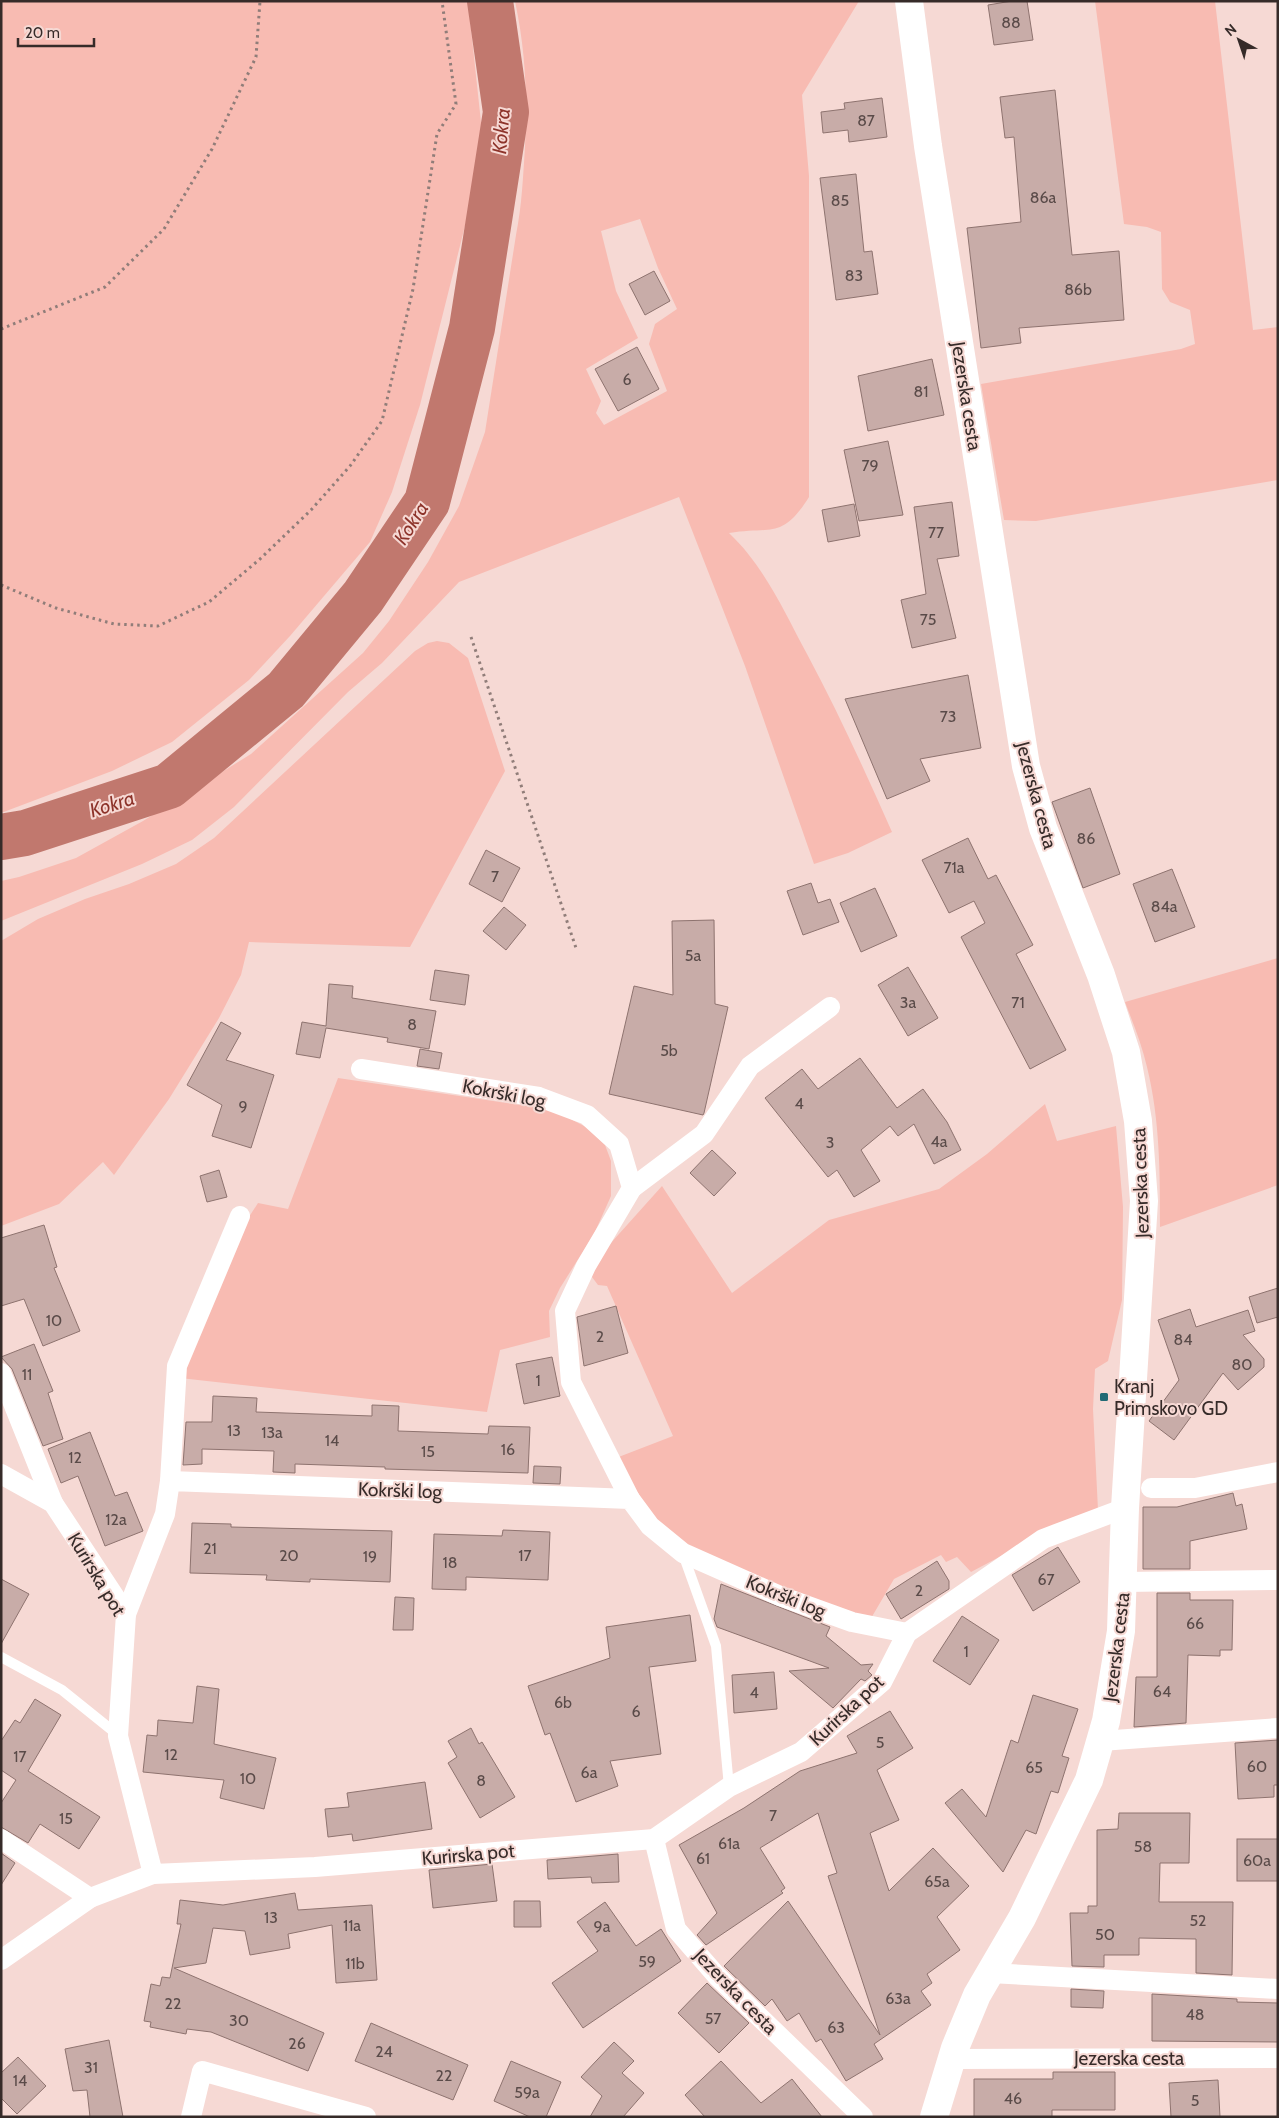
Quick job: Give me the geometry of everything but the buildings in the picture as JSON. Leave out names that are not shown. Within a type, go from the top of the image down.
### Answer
[{"type":"street","name":"Jezerska cesta","points":[[909,1],[928,146],[1026,766],[1043,828],[1104,984],[1126,1052],[1138,1121],[1144,1200],[1125,1508],[1121,1631],[1101,1741],[1089,1780],[1064,1832],[1022,1918],[977,1995],[951,2059],[934,2117]]},
{"type":"street","name":"Kokrški log","points":[[830,1007],[750,1066],[704,1134],[632,1188],[586,1266],[565,1311],[571,1382],[630,1499],[650,1526],[683,1553],[780,1596],[843,1618],[907,1633]]},
{"type":"street","name":"Kokrški log","points":[[361,1070],[539,1097],[587,1115],[620,1144],[632,1188]]},
{"type":"street","points":[[126,1614],[165,1514],[170,1481],[177,1366],[240,1216]]},
{"type":"street","points":[[1,1373],[53,1503]]},
{"type":"street","points":[[1151,1488],[1195,1488],[1278,1472]]},
{"type":"street","name":"Kurirska pot","points":[[1,1474],[53,1503],[126,1614],[118,1736],[153,1874],[315,1867],[654,1839],[729,1787],[801,1752],[882,1682],[907,1633],[1043,1539],[1125,1508]]},
{"type":"street","name":"Kokrški log","points":[[170,1481],[630,1499]]},
{"type":"street","name":"Jezerska cesta","points":[[1124,1582],[1278,1580]]},
{"type":"street","points":[[1101,1741],[1278,1728]]},
{"type":"street","points":[[1,1839],[90,1898]]},
{"type":"street","name":"Jezerska cesta","points":[[654,1839],[676,1929],[716,1975],[863,2117]]},
{"type":"street","points":[[1,1960],[90,1898],[153,1874]]},
{"type":"street","points":[[990,1973],[1278,1989]]},
{"type":"street","name":"Jezerska cesta","points":[[951,2059],[1278,2058]]},
{"type":"street","points":[[191,2117],[202,2071],[366,2117]]},
{"type":"lane","points":[[683,1553],[716,1646],[729,1787]]},
{"type":"lane","points":[[1,1657],[62,1690],[118,1736]]},
{"type":"path","points":[[1,329],[105,287],[164,229],[212,149],[256,57],[260,1]]},
{"type":"path","points":[[1,585],[56,608],[114,624],[158,626],[209,602],[217,596],[260,559],[311,510],[350,466],[382,421],[413,289],[437,134],[456,104],[442,1]]},
{"type":"path","points":[[470,637],[576,948]]},
{"type":"shaded area","points":[[1,1],[468,1],[483,141],[475,186],[420,405],[392,492],[370,542],[290,636],[249,680],[172,742],[112,771],[1,813]]},
{"type":"shaded area","points":[[515,1],[859,1],[802,95],[809,176],[809,497],[800,511],[783,525],[766,530],[729,533],[763,574],[781,606],[840,720],[892,832],[848,853],[814,864],[745,666],[679,497],[459,582],[382,663],[348,692],[234,807],[192,840],[142,864],[1,921],[1,881],[76,858],[143,821],[251,754],[363,653],[389,621],[428,562],[459,506],[485,432],[522,191],[526,91],[519,20]],"holes":[[[640,219],[658,268],[677,309],[655,324],[649,344],[667,391],[604,425],[596,413],[601,401],[586,369],[638,338],[616,291],[601,231]]]},
{"type":"shaded area","points":[[1095,1],[1215,1],[1253,330],[1278,327],[1278,480],[1036,521],[1004,520],[981,384],[1181,349],[1195,344],[1190,310],[1170,302],[1162,289],[1161,232],[1147,227],[1124,224]]},
{"type":"shaded area","points":[[437,641],[449,643],[468,658],[505,771],[410,947],[249,942],[241,975],[219,1018],[169,1099],[114,1175],[103,1162],[59,1204],[1,1226],[1,941],[38,919],[176,864],[214,838],[415,651],[428,643]]},
{"type":"shaded area","points":[[1278,958],[1278,1185],[1160,1227],[1155,1107],[1145,1059],[1125,1002]]},
{"type":"shaded area","points":[[338,1078],[553,1110],[586,1127],[605,1145],[611,1161],[611,1196],[594,1234],[560,1288],[549,1311],[550,1337],[500,1350],[487,1412],[180,1378],[247,1220],[258,1203],[288,1209]]},
{"type":"shaded area","points":[[1045,1104],[1057,1141],[1116,1126],[1123,1207],[1122,1300],[1108,1361],[1095,1369],[1093,1409],[1098,1510],[1031,1540],[971,1572],[957,1557],[946,1562],[941,1555],[894,1579],[870,1620],[781,1589],[688,1547],[653,1521],[616,1458],[673,1436],[607,1286],[598,1285],[589,1273],[610,1244],[662,1186],[732,1293],[829,1220],[939,1189],[987,1154]]},
{"type":"waterway","name":"Kokra","points":[[1,837],[25,833],[169,786],[286,690],[363,597],[427,502],[472,328],[506,112],[490,1]]},
{"type":"place","name":"Kranj Primskovo GD","points":[[1104,1397]]}]
